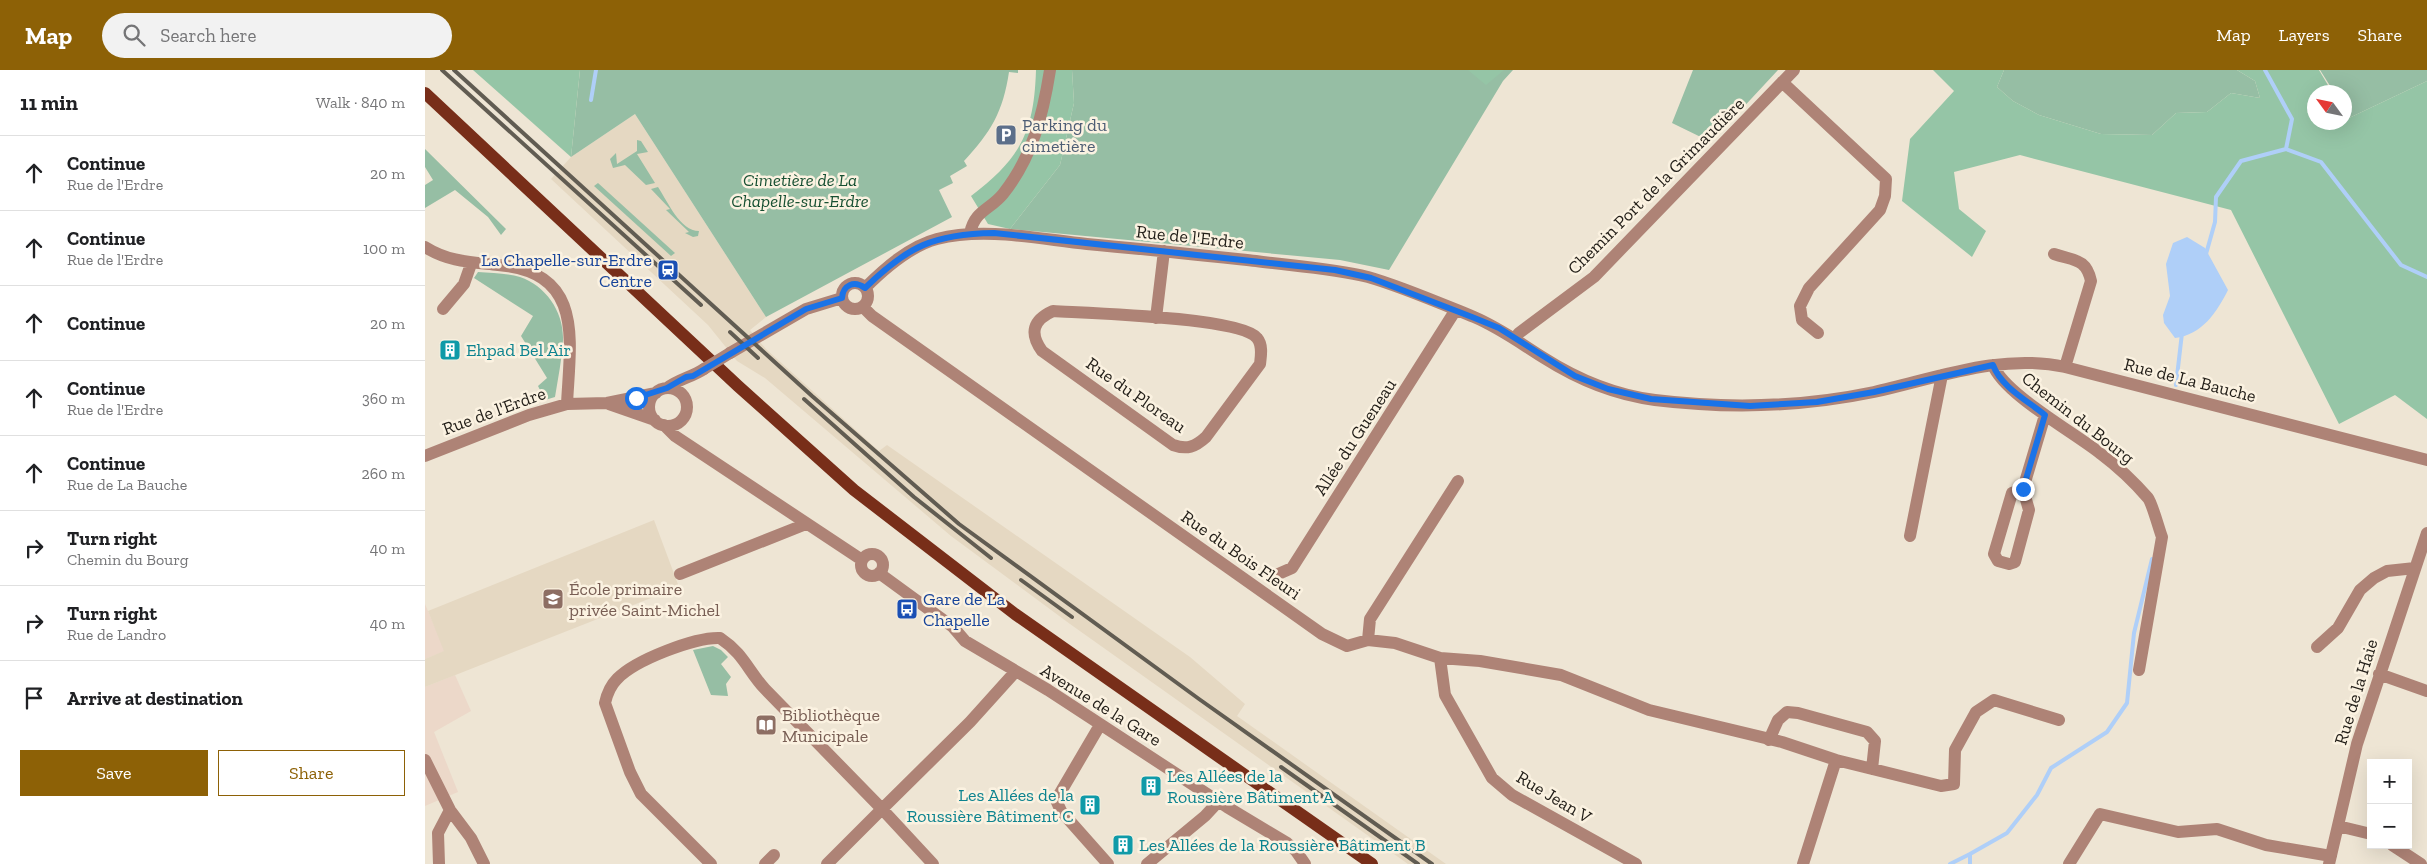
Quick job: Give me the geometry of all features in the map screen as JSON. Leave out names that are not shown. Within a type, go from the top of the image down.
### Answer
[{"type":"main road","points":[[425,93],[738,386],[861,496],[1015,614],[1372,864]]},
{"type":"street","points":[[970,234],[975,217],[1002,195],[1036,137],[1050,70]]},
{"type":"street","name":"Chemin Port de la Grimaudière","points":[[1515,338],[1519,333],[1594,277],[1794,70]]},
{"type":"street","points":[[1782,82],[1886,179],[1885,196],[1880,210],[1809,288],[1800,306],[1802,320],[1818,333]]},
{"type":"street","name":"Rue de l'Erdre","points":[[865,288],[913,248],[933,240],[970,234],[994,233],[1021,238],[1165,251],[1335,270],[1371,278],[1499,328],[1515,338]]},
{"type":"street","points":[[425,247],[448,259],[471,264],[509,266],[527,271],[549,284],[561,299],[569,320],[567,404]]},
{"type":"street","points":[[1156,318],[1165,251]]},
{"type":"street","points":[[2054,254],[2084,264],[2088,268],[2091,280],[2065,367]]},
{"type":"street","points":[[443,309],[464,284],[471,264]]},
{"type":"street","points":[[858,284],[865,288],[868,300],[863,307],[850,308],[842,298],[844,290],[849,285],[858,284]]},
{"type":"street","name":"Rue de l'Erdre","points":[[425,456],[529,415],[567,404],[607,403],[661,390],[679,380],[699,373],[806,309],[842,298]]},
{"type":"street","name":"Rue du Bois Fleuri","points":[[863,307],[872,316],[1322,634],[1347,646],[1369,640],[1395,643],[1440,658],[1480,661],[1561,676],[1649,710],[1941,786],[1954,784],[1955,750],[1976,712],[1994,700],[2059,720]]},
{"type":"street","name":"Rue du Ploreau","points":[[1053,311],[1156,318],[1228,326],[1246,330],[1257,338],[1261,349],[1260,364],[1206,437],[1196,446],[1183,448],[1173,445],[1043,351],[1035,342],[1035,327],[1040,317],[1053,311]]},
{"type":"street","name":"Allée du Gueneau","points":[[1276,575],[1292,568],[1455,311]]},
{"type":"street","name":"Rue de La Bauche","points":[[1515,338],[1575,376],[1608,389],[1651,399],[1709,405],[1750,406],[1817,402],[1874,392],[1942,375],[2024,361],[2065,367],[2427,460]]},
{"type":"street","name":"Chemin du Bourg","points":[[1993,365],[1996,373],[2006,384],[2045,415],[2102,454],[2150,500],[2155,520],[2163,537],[2139,670]]},
{"type":"street","points":[[685,398],[679,392],[661,390],[652,397],[650,409],[659,422],[680,422],[686,413],[685,398],[699,373]]},
{"type":"street","points":[[1910,536],[1942,375]]},
{"type":"street","name":"Rue de l'Erdre","points":[[607,403],[659,422]]},
{"type":"street","points":[[2023,489],[2012,493],[1994,554],[1998,561],[2009,564],[2015,562],[2029,510],[2023,489],[2045,415]]},
{"type":"street","name":"Avenue de la Gare","points":[[659,422],[675,436],[862,560],[869,554],[880,556],[883,567],[879,573],[953,627],[965,642],[1048,690],[1219,802],[1287,844],[1296,851],[1305,864]]},
{"type":"street","name":"Avenue de la Gare","points":[[680,422],[691,445]]},
{"type":"street","points":[[1369,640],[1370,619],[1458,481]]},
{"type":"street","points":[[680,574],[806,524]]},
{"type":"street","name":"Rue de la Haie","points":[[2330,860],[2357,744],[2427,533]]},
{"type":"street","points":[[2317,647],[2338,628],[2360,590],[2374,578],[2387,571],[2415,568]]},
{"type":"street","points":[[711,864],[641,794],[630,772],[605,703],[608,692],[617,679],[632,667],[650,658],[708,638],[721,638],[738,653],[765,689],[933,864]]},
{"type":"street","name":"Rue Jean V","points":[[1440,658],[1445,694],[1492,778],[1512,795],[1636,864]]},
{"type":"street","points":[[827,864],[970,722],[1015,672]]},
{"type":"street","points":[[2379,674],[2427,691]]},
{"type":"street","points":[[1769,740],[1778,720],[1787,712],[1798,713],[1867,732],[1875,741],[1872,769]]},
{"type":"street","points":[[1100,725],[1056,800],[1061,811],[1108,864]]},
{"type":"street","points":[[425,760],[450,810],[471,838],[484,864]]},
{"type":"street","points":[[1803,864],[1836,760]]},
{"type":"street","points":[[1147,864],[1219,802]]},
{"type":"street","points":[[439,864],[438,833],[442,821],[450,810]]},
{"type":"street","points":[[2069,864],[2100,814],[2178,832],[2217,829],[2266,845],[2330,860]]},
{"type":"street","points":[[2338,826],[2367,833]]},
{"type":"street","points":[[2398,849],[2419,864]]},
{"type":"shaded area","points":[[635,114],[766,317],[750,330],[766,349],[879,451],[887,445],[1190,657],[1245,704],[1237,716],[1446,864],[1408,864],[1070,624],[951,536],[765,378],[737,361],[708,325],[551,179],[571,157]]},
{"type":"shaded area","name":"École primaire privée Saint-Michel","points":[[654,520],[679,587],[425,687],[425,659],[444,651],[428,611]]},
{"type":"shaded area","points":[[425,604],[445,651],[425,659]]},
{"type":"shaded area","points":[[455,675],[471,711],[434,732],[458,792],[425,806],[425,687]]},
{"type":"green space","points":[[473,70],[580,70],[571,157]]},
{"type":"green space","name":"Cimetière de La Chapelle-sur-Erdre","points":[[580,70],[1018,70],[1018,73],[1009,72],[999,110],[989,131],[964,161],[967,166],[950,176],[953,183],[939,190],[952,217],[766,317],[635,114],[571,157]]},
{"type":"green space","points":[[1036,70],[1072,70],[1074,103],[1060,165],[1010,229],[988,224],[971,196],[1002,169],[1013,156],[1021,142],[1028,127],[1032,110]]},
{"type":"green space","points":[[1072,70],[1513,70],[1503,81],[1389,270],[1340,260],[1010,229],[1060,165],[1074,103]]},
{"type":"green space","points":[[1468,70],[1504,70],[1486,85]]},
{"type":"green space","points":[[1693,70],[1778,70],[1711,142],[1672,123]]},
{"type":"green space","points":[[1933,70],[2004,70],[1997,87],[2013,101],[2039,115],[2101,134],[2152,135],[2176,113],[2207,112],[2231,93],[2260,98],[2255,81],[2237,70],[2319,70],[2328,85],[2307,85],[2307,130],[2352,130],[2352,117],[2427,81],[2427,419],[2395,395],[2339,424],[2231,210],[2020,155],[1954,172],[1959,209],[1986,231],[1972,257],[1902,201],[1910,139],[1954,91]]},
{"type":"green space","points":[[2004,70],[2237,70],[2255,81],[2260,98],[2231,93],[2207,112],[2176,113],[2152,135],[2101,134],[2039,115],[2013,101],[1997,87]]},
{"type":"green space","points":[[2320,70],[2427,70],[2427,81],[2352,117],[2352,85],[2330,85]]},
{"type":"green space","points":[[637,140],[641,141],[648,152],[637,154],[655,183],[646,185],[625,165],[613,168],[610,159],[616,153],[617,164],[637,151]]},
{"type":"green space","points":[[425,149],[506,229],[501,235],[488,217],[455,190],[425,208],[425,185],[433,180],[425,167]]},
{"type":"green space","points":[[598,183],[675,253],[671,256],[594,186]]},
{"type":"green space","points":[[658,187],[675,215],[692,230],[699,231],[698,236],[693,237],[685,233],[689,232],[666,210],[670,209],[651,189]]},
{"type":"green space","points":[[478,272],[520,277],[538,287],[552,301],[563,330],[561,361],[555,397],[545,400],[538,386],[547,378],[521,336],[533,316],[474,278]]},
{"type":"green space","points":[[713,646],[721,650],[728,657],[721,664],[731,677],[726,684],[728,696],[711,695],[693,650]]},
{"type":"water","points":[[2187,237],[2205,248],[2228,290],[2214,314],[2201,327],[2185,336],[2175,338],[2164,323],[2163,315],[2170,296],[2166,264],[2173,243]]},
{"type":"waterway","points":[[591,100],[596,70]]},
{"type":"waterway","points":[[2265,70],[2292,119],[2286,149]]},
{"type":"waterway","points":[[2206,254],[2215,222],[2216,197],[2241,161],[2286,149],[2321,162],[2401,265],[2427,277]]},
{"type":"waterway","points":[[2176,385],[2182,333]]},
{"type":"waterway","points":[[1970,864],[1970,854],[2007,833],[2037,795],[2051,768],[2107,732],[2127,703],[2134,633],[2152,559]]},
{"type":"waterway","points":[[1950,864],[1970,854]]},
{"type":"railway","points":[[442,70],[701,305]]},
{"type":"railway","points":[[454,70],[812,396],[959,524],[1199,699],[1432,864]]},
{"type":"railway","points":[[730,332],[758,358]]},
{"type":"railway","points":[[804,399],[914,497],[991,558]]},
{"type":"railway","points":[[1021,580],[1072,617]]},
{"type":"railway","points":[[1281,767],[1418,864]]},
{"type":"place","name":"Parking du cimetière","points":[[1006,135]]},
{"type":"place","name":"La Chapelle-sur-Erdre Centre","points":[[668,270]]},
{"type":"place","name":"Ehpad Bel Air","points":[[450,350]]},
{"type":"place","name":"École primaire privée Saint-Michel","points":[[553,599]]},
{"type":"place","name":"Gare de La Chapelle","points":[[907,609]]},
{"type":"place","name":"Bibliothèque Municipale","points":[[766,725]]},
{"type":"place","name":"Les Allées de la Roussière Bâtiment A","points":[[1151,786]]},
{"type":"place","name":"Les Allées de la Roussière Bâtiment C","points":[[1090,805]]},
{"type":"place","name":"Les Allées de la Roussière Bâtiment B","points":[[1123,845]]},
{"type":"route","points":[[636,398],[656,393],[679,380],[693,376],[806,309],[842,298],[844,290],[849,285],[858,284],[865,288],[913,248],[933,240],[951,236],[994,233],[1021,238],[1165,251],[1335,270],[1371,278],[1499,328],[1545,359],[1575,376],[1608,389],[1651,399],[1709,405],[1750,406],[1817,402],[1874,392],[1942,375],[1993,365],[1996,373],[2006,384],[2045,415],[2023,489]]}]
